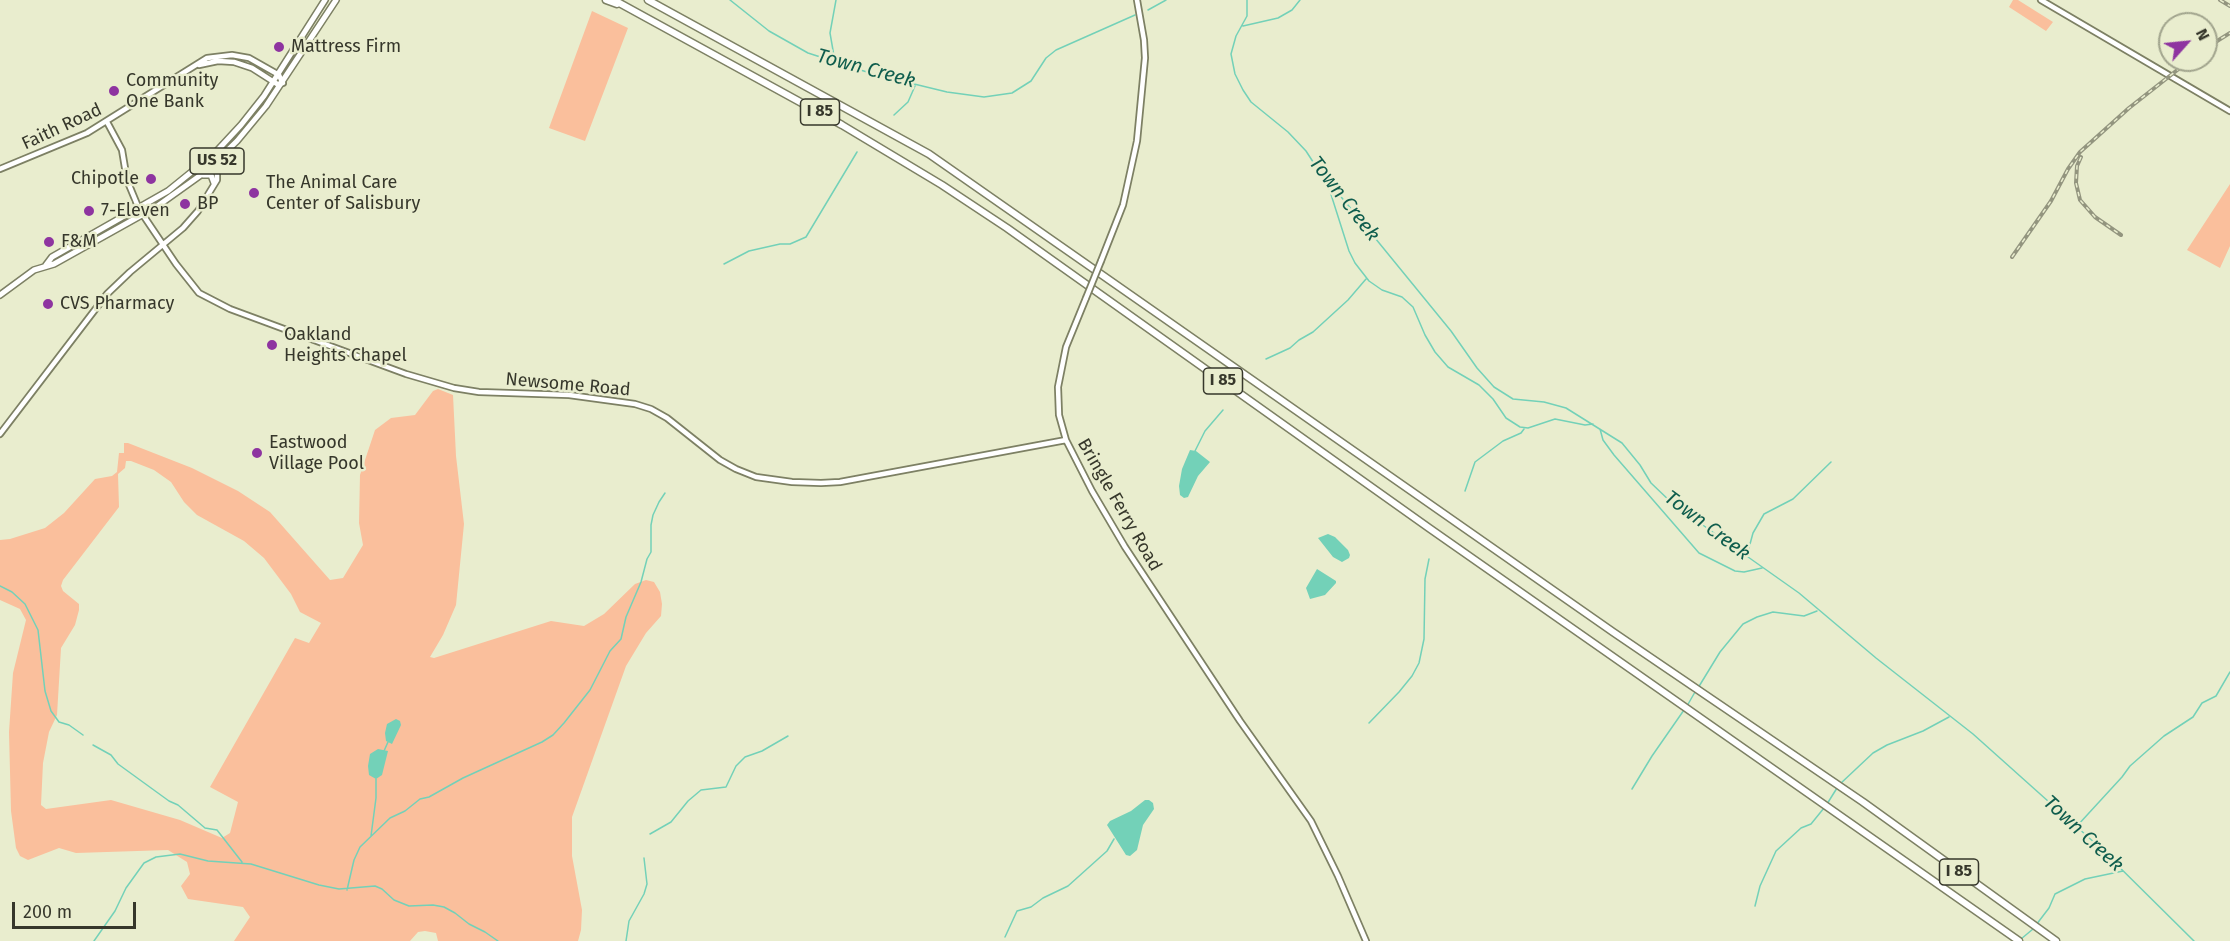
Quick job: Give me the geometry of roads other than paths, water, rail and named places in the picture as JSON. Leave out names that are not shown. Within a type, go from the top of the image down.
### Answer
[{"type":"highway","points":[[606,0],[627,7]]},
{"type":"highway","name":"I 85","points":[[614,0],[842,125],[970,203],[1443,538],[2019,941]]},
{"type":"highway","name":"I 85","points":[[648,0],[929,154],[1435,509],[1863,802],[2056,941]]},
{"type":"main road","name":"US 52","points":[[46,265],[52,256],[139,208],[174,186],[209,158],[241,125],[274,82],[325,0]]},
{"type":"main road","name":"US 52","points":[[0,295],[34,270],[54,264],[142,215],[199,177],[252,124],[283,82],[336,0]]},
{"type":"main road","points":[[199,177],[210,174],[214,183]]},
{"type":"street","name":"Bringle Ferry Road","points":[[1137,0],[1145,58],[1137,141],[1124,205],[1061,364],[1058,405],[1066,440],[1092,491],[1125,547],[1240,721],[1311,821],[1366,941]]},
{"type":"street","points":[[2041,0],[2230,111]]},
{"type":"street","name":"Faith Road","points":[[0,170],[71,141],[107,122],[209,57],[239,56],[255,61],[279,75]]},
{"type":"street","name":"Faith Road","points":[[195,66],[222,61],[237,63],[252,68],[274,82]]},
{"type":"street","points":[[274,82],[277,84],[283,82],[279,75]]},
{"type":"street","name":"Newsome Road","points":[[107,122],[122,150],[127,180],[142,215],[197,292],[212,302],[406,374],[453,388],[478,392],[594,398],[642,406],[668,418],[729,466],[756,477],[813,483],[840,482],[1066,440]]},
{"type":"street","points":[[0,434],[107,294],[197,213],[217,178],[219,159]]},
{"type":"water","points":[[1190,450],[1196,451],[1210,462],[1198,476],[1188,497],[1184,498],[1180,495],[1179,486],[1182,469]]},
{"type":"water","points":[[1328,534],[1335,537],[1348,550],[1349,558],[1342,562],[1333,557],[1318,538]]},
{"type":"water","points":[[1317,569],[1336,583],[1325,595],[1310,599],[1306,588]]},
{"type":"water","points":[[396,719],[401,725],[392,744],[386,741],[385,733],[387,724]]},
{"type":"water","points":[[378,749],[388,751],[382,775],[376,779],[369,775],[368,766],[370,754]]},
{"type":"water","points":[[1145,800],[1153,803],[1154,809],[1143,825],[1137,850],[1130,856],[1126,855],[1107,825]]},
{"type":"waterway","name":"Town Creek","points":[[730,0],[769,31],[808,53],[873,74],[947,92],[984,97],[1012,93],[1031,81],[1046,58],[1056,50],[1135,15]]},
{"type":"waterway","points":[[836,0],[830,33],[837,63]]},
{"type":"waterway","name":"Town Creek","points":[[1148,10],[1166,0]]},
{"type":"waterway","name":"Town Creek","points":[[1247,0],[1247,16],[1236,36],[1231,54],[1235,74],[1243,90],[1251,102],[1288,132],[1306,151],[1328,185],[1331,185],[1353,211],[1494,387],[1513,399],[1544,402],[1566,408],[1622,443],[1651,483],[1673,504],[1799,593],[1876,658],[1973,734],[2096,844],[2194,941]]},
{"type":"waterway","points":[[1243,26],[1278,18],[1292,10],[1300,0]]},
{"type":"waterway","points":[[894,115],[908,102],[915,86]]},
{"type":"waterway","points":[[724,264],[749,251],[790,244],[806,237],[857,152]]},
{"type":"waterway","points":[[1328,185],[1355,263],[1369,281],[1382,290],[1402,297],[1413,307],[1425,335],[1435,352],[1448,367],[1479,385],[1493,399],[1506,418],[1520,427],[1528,428],[1555,419],[1585,425],[1593,424]]},
{"type":"waterway","points":[[1266,359],[1290,348],[1313,332],[1348,300],[1366,279]]},
{"type":"waterway","points":[[1195,451],[1205,431],[1223,410]]},
{"type":"waterway","points":[[1465,491],[1475,462],[1524,429]]},
{"type":"waterway","points":[[1600,429],[1603,440],[1614,455],[1699,553],[1735,571],[1744,572],[1762,568]]},
{"type":"waterway","points":[[1747,555],[1753,533],[1764,514],[1793,499],[1831,462]]},
{"type":"waterway","points":[[347,890],[354,860],[360,847],[390,818],[405,811],[420,799],[429,797],[463,778],[542,742],[553,735],[564,723],[590,690],[610,651],[621,639],[626,617],[651,552],[653,515],[665,493]]},
{"type":"waterway","points":[[1369,723],[1399,692],[1419,663],[1424,639],[1425,579],[1429,559]]},
{"type":"waterway","points":[[0,586],[12,592],[25,604],[38,630],[45,691],[51,711],[59,722],[69,725],[83,735]]},
{"type":"waterway","points":[[1698,688],[1720,652],[1743,624],[1773,612],[1804,616],[1817,611]]},
{"type":"waterway","points":[[2077,826],[2130,766],[2164,736],[2193,717],[2202,703],[2216,696],[2230,672]]},
{"type":"waterway","points":[[1687,706],[1695,692]]},
{"type":"waterway","points":[[1632,789],[1684,710]]},
{"type":"waterway","points":[[1840,784],[1873,753],[1949,717]]},
{"type":"waterway","points":[[650,834],[671,822],[688,801],[701,790],[726,787],[736,766],[745,757],[762,751],[788,736]]},
{"type":"waterway","points":[[384,751],[388,742]]},
{"type":"waterway","points":[[93,745],[111,755],[118,764],[178,805],[205,828],[217,830],[242,862]]},
{"type":"waterway","points":[[371,836],[376,779]]},
{"type":"waterway","points":[[1827,804],[1837,788]]},
{"type":"waterway","points":[[1755,906],[1760,886],[1776,851],[1801,828],[1811,824],[1824,808]]},
{"type":"waterway","points":[[1005,937],[1017,911],[1031,907],[1043,898],[1068,886],[1107,851],[1114,839]]},
{"type":"waterway","points":[[94,941],[144,863],[156,857],[180,854],[208,861],[251,864],[339,889],[375,886],[394,900],[409,906],[444,907],[498,941]]},
{"type":"waterway","points":[[626,941],[629,921],[647,884],[644,858]]},
{"type":"waterway","points":[[2036,925],[2049,908],[2055,894],[2085,879],[2123,871]]},
{"type":"waterway","points":[[2021,939],[2033,929]]},
{"type":"railway","points":[[2220,0],[2230,6]]},
{"type":"railway","points":[[2218,40],[2230,33]]},
{"type":"railway","points":[[2012,257],[2051,201],[2080,152],[2129,108],[2175,72]]},
{"type":"railway","points":[[2081,157],[2077,166],[2076,183],[2080,200],[2095,217],[2121,235]]},
{"type":"place","name":"Mattress Firm","points":[[279,47]]},
{"type":"place","name":"Community One Bank","points":[[114,91]]},
{"type":"place","name":"Chipotle","points":[[151,179]]},
{"type":"place","name":"The Animal Care Center of Salisbury","points":[[254,193]]},
{"type":"place","name":"BP","points":[[185,204]]},
{"type":"place","name":"7-Eleven","points":[[89,211]]},
{"type":"place","name":"F&M","points":[[49,242]]},
{"type":"place","name":"CVS Pharmacy","points":[[48,304]]},
{"type":"place","name":"Oakland Heights Chapel","points":[[272,345]]},
{"type":"place","name":"Eastwood Village Pool","points":[[257,453]]}]
